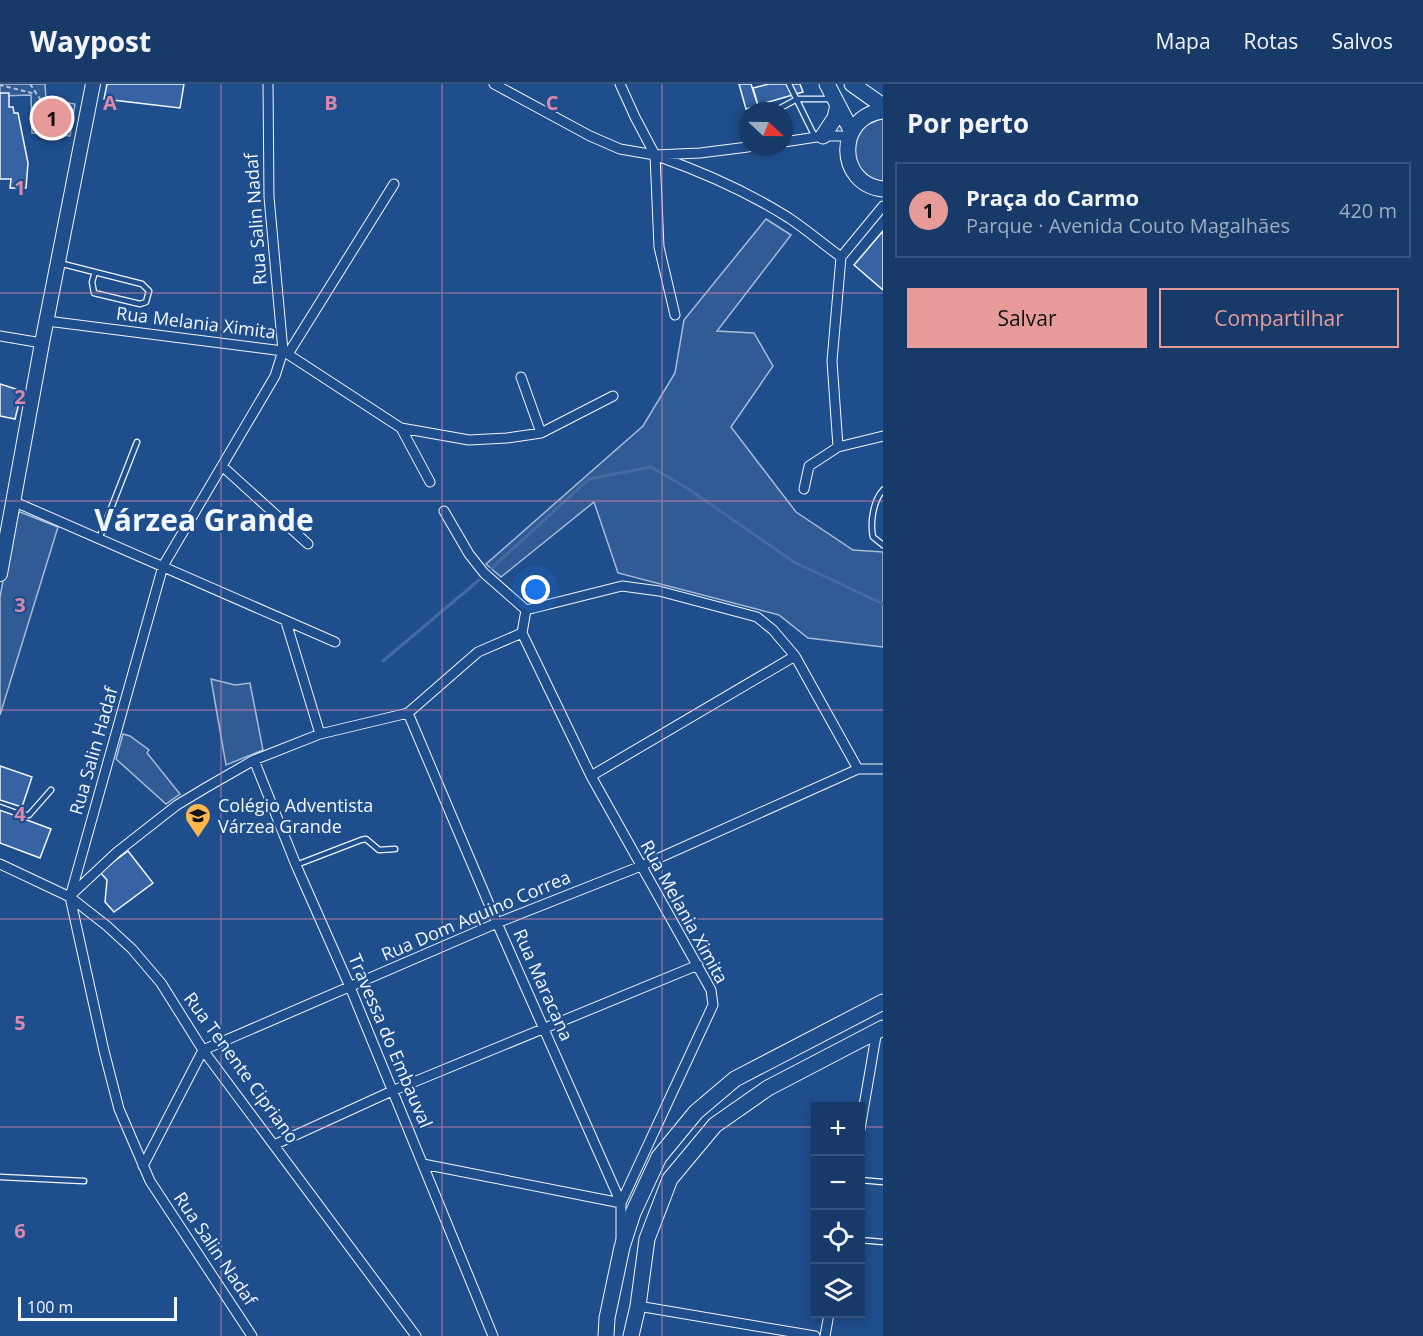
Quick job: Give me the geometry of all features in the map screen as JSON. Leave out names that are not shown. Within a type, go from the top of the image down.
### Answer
[{"type":"main road","points":[[0,574],[3,542],[15,502],[42,344],[93,84]]},
{"type":"main road","points":[[827,84],[851,134]]},
{"type":"main road","points":[[852,84],[883,106]]},
{"type":"main road","points":[[819,137],[835,118],[836,102]]},
{"type":"main road","points":[[883,111],[868,115],[859,122],[851,134],[848,156],[855,174],[864,183],[883,189]]},
{"type":"main road","points":[[631,1336],[638,1306],[647,1239],[670,1179],[716,1125],[768,1088],[880,1029],[876,1015],[883,1002]]},
{"type":"main road","points":[[606,1336],[607,1318],[622,1247],[633,1213],[659,1157],[696,1112],[735,1079],[883,1002]]},
{"type":"main road","points":[[607,1318],[615,1305],[627,1302],[638,1306]]},
{"type":"street","name":"Rua Salin Nadaf","points":[[268,84],[269,197],[286,353]]},
{"type":"street","points":[[494,84],[600,141],[620,149],[655,155],[707,174],[754,197],[792,220],[841,257]]},
{"type":"street","points":[[620,84],[655,155],[659,247],[675,315]]},
{"type":"street","points":[[793,141],[851,134]]},
{"type":"street","points":[[655,155],[739,148]]},
{"type":"street","points":[[286,353],[394,184]]},
{"type":"street","points":[[838,447],[832,361],[841,257],[883,206]]},
{"type":"street","name":"Rua Melania Ximita","points":[[47,321],[286,353],[401,428],[430,482]]},
{"type":"street","points":[[0,336],[42,344]]},
{"type":"street","name":"Rua Salin Hadaf","points":[[150,1181],[119,1109],[70,897],[163,566],[275,376],[286,353]]},
{"type":"street","points":[[521,377],[541,433]]},
{"type":"street","points":[[401,428],[469,440],[541,433],[613,396]]},
{"type":"street","points":[[804,489],[809,466],[838,447],[883,436]]},
{"type":"street","points":[[222,466],[308,544]]},
{"type":"street","points":[[15,502],[335,642]]},
{"type":"street","points":[[444,511],[469,554],[484,573],[526,610]]},
{"type":"street","points":[[526,610],[622,586],[644,587],[757,617],[773,630],[795,656],[858,769]]},
{"type":"street","points":[[70,897],[117,852],[177,805],[254,760],[320,734],[408,713],[478,652],[522,633],[526,610]]},
{"type":"street","points":[[286,622],[320,734]]},
{"type":"street","name":"Rua Melania Ximita","points":[[522,633],[591,776],[711,990],[713,1005],[621,1203],[622,1247]]},
{"type":"street","points":[[591,776],[795,656]]},
{"type":"street","name":"Rua Maracana","points":[[408,713],[497,923],[621,1203]]},
{"type":"street","name":"Travessa do Embauval","points":[[254,760],[493,1336]]},
{"type":"street","name":"Rua Dom Aquino Correa","points":[[203,1050],[497,923],[641,866],[858,769],[883,769]]},
{"type":"street","name":"Rua Tenente Cipriano","points":[[0,864],[70,897],[132,949],[161,983],[203,1050],[276,1144],[416,1336]]},
{"type":"street","points":[[276,1144],[392,1091],[698,965]]},
{"type":"street","points":[[865,1108],[880,1029]]},
{"type":"street","points":[[143,1166],[203,1050]]},
{"type":"street","points":[[423,1164],[621,1203]]},
{"type":"street","name":"Rua Salin Nadaf","points":[[150,1181],[252,1336]]},
{"type":"street","points":[[638,1306],[815,1336]]},
{"type":"street","points":[[597,1336],[607,1318]]},
{"type":"street","points":[[825,1336],[828,1318]]},
{"type":"lane","points":[[789,84],[819,137]]},
{"type":"lane","points":[[792,102],[797,99],[836,102]]},
{"type":"lane","points":[[59,262],[142,284],[149,291],[146,302],[140,304],[94,293],[92,282],[95,272]]},
{"type":"lane","points":[[99,539],[137,442]]},
{"type":"lane","points":[[883,490],[876,502],[872,530],[873,537],[883,545]]},
{"type":"lane","points":[[0,807],[22,815],[29,815],[51,790]]},
{"type":"lane","points":[[296,865],[366,839],[379,850],[395,849]]},
{"type":"lane","points":[[0,1177],[84,1181]]},
{"type":"lane","points":[[865,1180],[883,1182]]},
{"type":"lane","points":[[865,1240],[883,1242]]},
{"type":"path","points":[[30,84],[59,127],[84,131]]},
{"type":"path","points":[[0,86],[36,94]]},
{"type":"shaded area","points":[[0,84],[45,84],[46,99],[75,104],[70,136],[32,133],[31,95],[0,96]]},
{"type":"shaded area","points":[[883,118],[883,184],[859,172],[853,144],[864,126]]},
{"type":"shaded area","points":[[766,219],[791,235],[717,331],[754,333],[773,366],[731,427],[796,512],[853,550],[883,552],[883,647],[808,638],[779,615],[618,573],[594,502],[501,577],[486,564],[643,426],[675,373],[684,320]]},
{"type":"shaded area","points":[[20,512],[58,527],[0,715],[0,597],[15,517]]},
{"type":"shaded area","points":[[211,679],[235,685],[250,683],[263,750],[226,765]]},
{"type":"shaded area","points":[[123,734],[130,736],[149,750],[147,753],[180,794],[166,804],[116,759]]},
{"type":"building","points":[[107,84],[184,84],[180,108],[104,99]]},
{"type":"building","points":[[739,84],[751,84],[757,102],[744,102]]},
{"type":"building","points":[[769,84],[800,84],[803,92],[768,102],[757,102],[753,88]]},
{"type":"building","points":[[0,93],[9,93],[9,107],[13,107],[14,113],[18,113],[28,163],[26,188],[10,188],[11,179],[0,179]]},
{"type":"building","points":[[883,231],[883,290],[854,265]]},
{"type":"building","points":[[0,384],[22,391],[15,419],[0,416]]},
{"type":"building","points":[[0,766],[32,777],[22,807],[0,800]]},
{"type":"building","points":[[0,810],[51,829],[40,858],[0,843]]},
{"type":"building","points":[[128,851],[153,883],[114,912],[105,902],[107,880],[100,872]]},
{"type":"waterway","points":[[492,568],[589,479],[651,467],[687,488],[794,562],[883,604]]},
{"type":"waterway","points":[[383,661],[479,580]]},
{"type":"place","name":"Praça do Carmo","points":[[52,118]]},
{"type":"place","name":"Colégio Adventista Várzea Grande","points":[[198,839]]},
{"type":"district","name":"Várzea Grande","points":[[204,521]]}]
